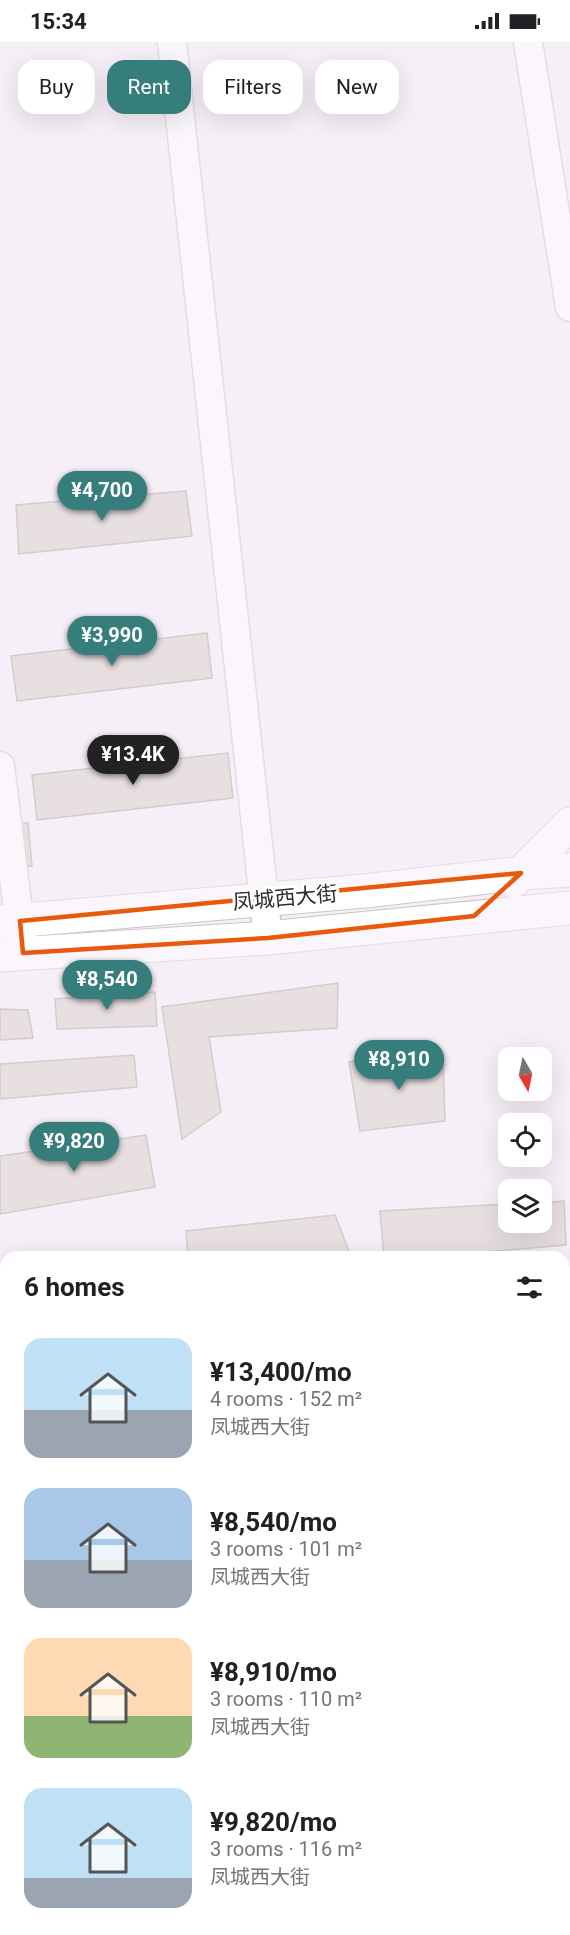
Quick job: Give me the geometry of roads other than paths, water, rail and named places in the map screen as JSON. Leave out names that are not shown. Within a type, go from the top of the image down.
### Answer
[{"type":"main road","points":[[474,916],[570,824]]},
{"type":"main road","name":"凤城西大街","points":[[10,922],[365,891],[521,873],[570,870]]},
{"type":"main road","name":"凤城西大街","points":[[12,954],[268,938],[570,908]]},
{"type":"street","points":[[172,42],[268,938]]},
{"type":"street","points":[[528,42],[570,307]]},
{"type":"street","points":[[0,766],[12,954]]}]
